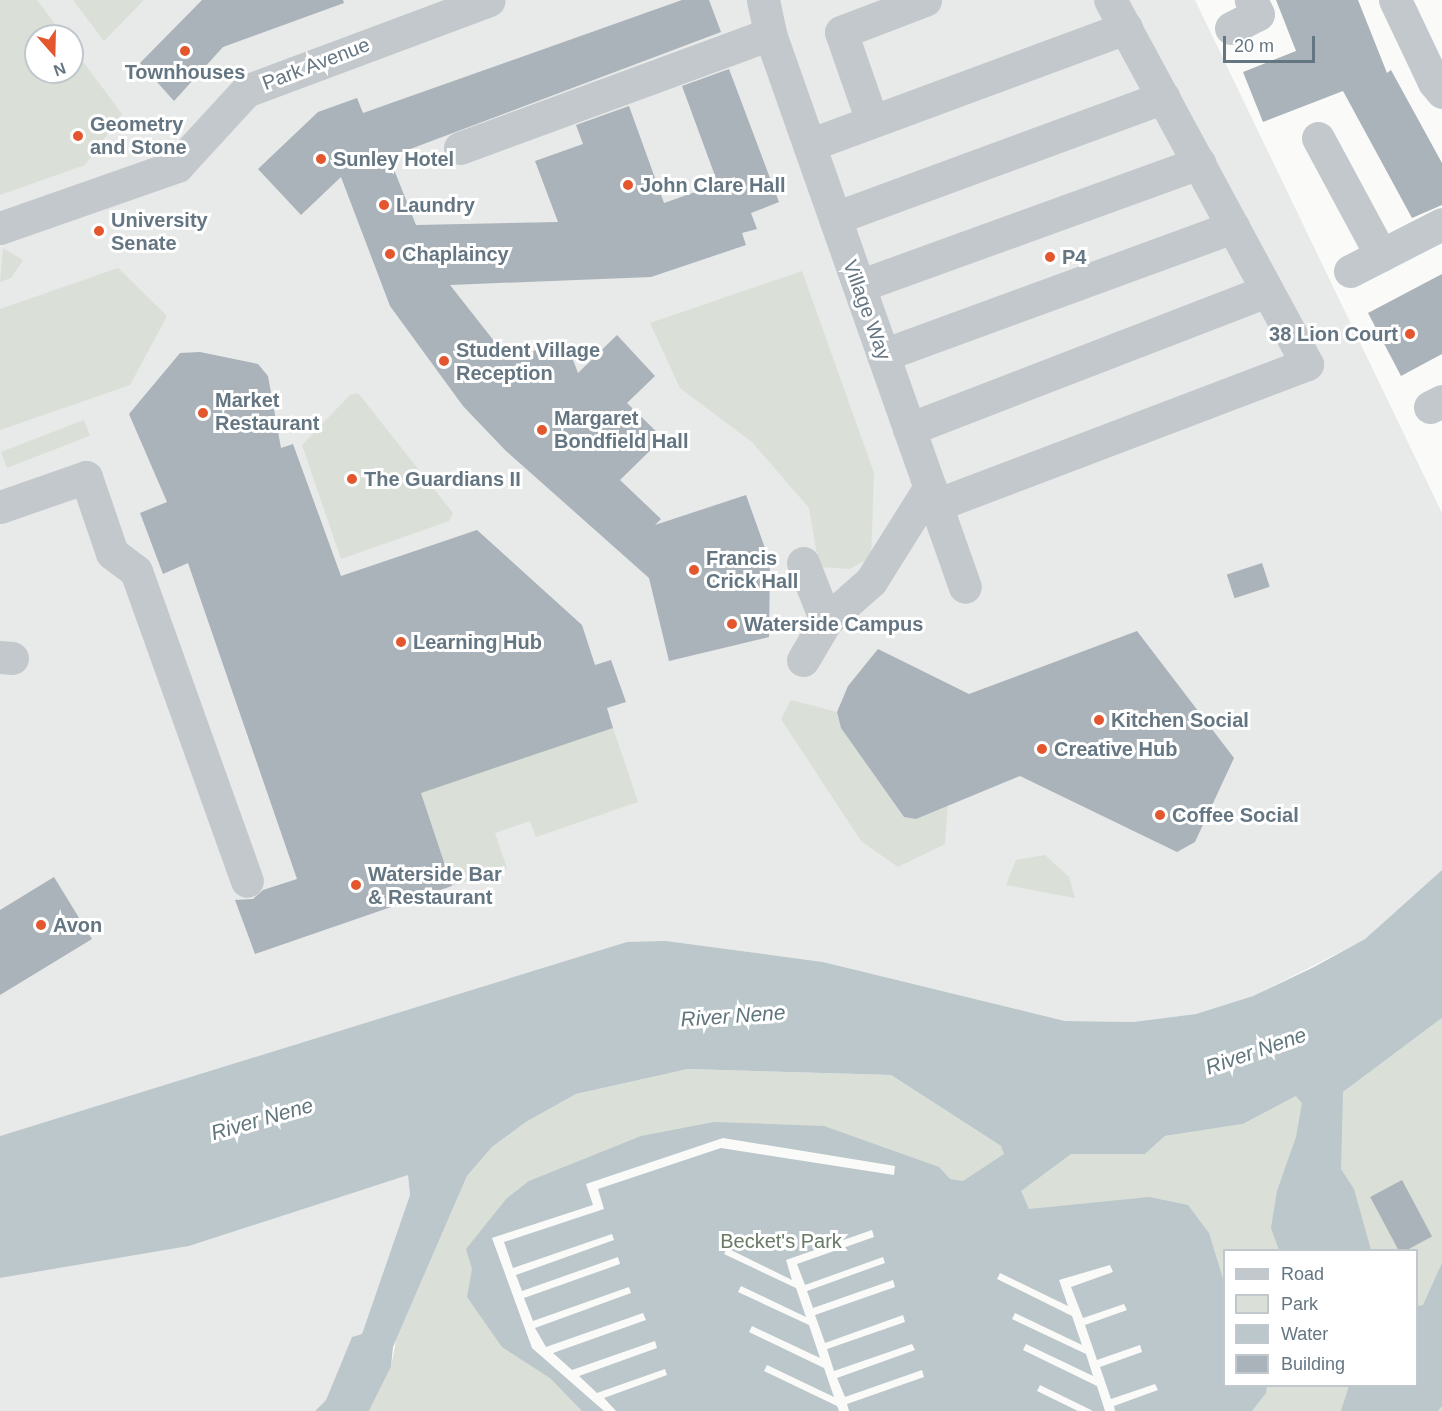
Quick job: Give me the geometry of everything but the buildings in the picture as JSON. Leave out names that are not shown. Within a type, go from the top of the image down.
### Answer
[{"type":"street","name":"Park Avenue","points":[[0,228],[177,166],[246,91],[489,0]]},
{"type":"street","name":"Village Way","points":[[764,0],[770,34],[965,587]]},
{"type":"street","points":[[460,148],[770,34],[776,0]]},
{"type":"street","points":[[872,121],[841,32],[925,0]]},
{"type":"street","points":[[803,660],[826,621],[871,581],[933,496],[1307,364],[1110,0]]},
{"type":"street","points":[[1231,28],[1258,14],[1251,0]]},
{"type":"street","points":[[1398,1],[1434,82],[1442,92]]},
{"type":"street","points":[[809,145],[1126,28]]},
{"type":"street","points":[[835,218],[1163,97]]},
{"type":"street","points":[[1318,138],[1381,255]]},
{"type":"street","points":[[859,286],[1198,163]]},
{"type":"street","points":[[1350,271],[1442,224]]},
{"type":"street","points":[[883,355],[1233,227]]},
{"type":"street","points":[[909,429],[1268,291]]},
{"type":"street","points":[[0,507],[86,477],[112,553],[136,571],[247,880]]},
{"type":"street","points":[[803,562],[826,621]]},
{"type":"shaded area","points":[[0,0],[1195,0],[1442,513],[1442,870],[1364,940],[1253,996],[1196,1014],[1133,1022],[1065,1021],[823,962],[666,941],[496,985],[0,1136]]},
{"type":"shaded area","points":[[408,1174],[410,1195],[362,1334],[352,1337],[326,1400],[315,1411],[0,1411],[0,1278],[189,1246]]},
{"type":"green space","points":[[0,0],[37,0],[55,24],[24,24],[24,84],[84,84],[84,63],[122,114],[85,165],[0,195]]},
{"type":"green space","points":[[73,0],[144,0],[104,41]]},
{"type":"green space","points":[[3,248],[23,260],[11,278],[0,282]]},
{"type":"green space","points":[[118,268],[167,316],[130,385],[0,430],[0,309]]},
{"type":"green space","points":[[802,271],[874,473],[871,557],[850,569],[819,567],[809,508],[752,442],[680,388],[650,323]]},
{"type":"green space","points":[[358,393],[453,513],[449,521],[341,559],[302,445],[350,395]]},
{"type":"green space","points":[[84,420],[90,436],[7,468],[1,452]]},
{"type":"green space","points":[[791,700],[837,712],[841,728],[904,817],[916,819],[948,805],[945,844],[898,867],[861,841],[781,719]]},
{"type":"green space","points":[[613,728],[638,802],[536,837],[530,821],[495,833],[507,868],[452,886],[414,771],[449,783]]},
{"type":"green space","points":[[1045,855],[1069,877],[1075,898],[1006,885],[1016,860]]},
{"type":"green space","name":"Becket's Park","points":[[1442,1018],[1442,1411],[369,1411],[391,1367],[396,1340],[467,1176],[492,1147],[526,1122],[576,1094],[688,1069],[891,1075],[1001,1146],[1145,1154],[1165,1136],[1243,1124],[1296,1096],[1343,1092]]},
{"type":"water","name":"River Nene","points":[[1442,870],[1442,1018],[1343,1092],[1341,1169],[1354,1189],[1371,1249],[1279,1249],[1271,1228],[1277,1191],[1296,1137],[1302,1103],[1296,1096],[1243,1124],[1165,1136],[1145,1154],[1071,1154],[1021,1191],[1029,1209],[1149,1197],[1188,1205],[1209,1233],[1223,1279],[1223,1387],[1267,1387],[1266,1393],[1252,1411],[582,1411],[550,1378],[502,1347],[467,1297],[472,1269],[466,1249],[507,1198],[529,1181],[641,1136],[714,1122],[824,1126],[939,1167],[950,1179],[963,1181],[1004,1154],[1001,1146],[891,1075],[688,1069],[576,1094],[526,1122],[492,1147],[467,1176],[393,1347],[391,1367],[369,1411],[315,1411],[326,1400],[352,1337],[362,1334],[410,1195],[408,1175],[189,1246],[0,1278],[0,1136],[627,942],[666,941],[823,962],[1065,1021],[1133,1022],[1196,1014],[1253,996],[1314,967],[1365,939]]},
{"type":"water","points":[[1442,1263],[1442,1406],[1438,1411],[1341,1411],[1349,1387],[1418,1387],[1418,1306],[1423,1305]]},
{"type":"pier","points":[[723,1138],[895,1166],[894,1175],[721,1148],[598,1189],[604,1209],[504,1242],[513,1268],[612,1234],[614,1240],[516,1275],[522,1291],[618,1257],[620,1264],[524,1298],[533,1321],[629,1287],[631,1293],[535,1328],[546,1347],[643,1313],[646,1320],[553,1353],[572,1370],[655,1341],[657,1348],[579,1376],[597,1393],[665,1369],[667,1375],[604,1398],[616,1411],[604,1411],[532,1348],[492,1238],[593,1205],[586,1184]]},
{"type":"pier","points":[[872,1230],[874,1237],[797,1264],[805,1285],[883,1257],[885,1263],[807,1291],[813,1308],[893,1280],[895,1287],[815,1315],[825,1343],[903,1315],[905,1322],[827,1349],[834,1371],[912,1344],[915,1350],[837,1378],[845,1397],[922,1370],[924,1377],[847,1404],[849,1411],[839,1411],[837,1406],[764,1371],[767,1365],[834,1397],[824,1368],[749,1332],[752,1326],[820,1358],[809,1325],[738,1292],[741,1286],[806,1317],[796,1288],[724,1254],[727,1248],[792,1280],[786,1260]]},
{"type":"pier","points":[[1110,1265],[1113,1272],[1071,1287],[1083,1318],[1124,1304],[1127,1310],[1085,1325],[1097,1360],[1140,1345],[1142,1352],[1100,1367],[1111,1399],[1155,1384],[1158,1390],[1114,1406],[1115,1411],[1105,1411],[1097,1386],[1023,1350],[1026,1344],[1093,1376],[1086,1354],[1012,1319],[1015,1313],[1082,1345],[1072,1316],[997,1279],[1000,1273],[1068,1306],[1059,1280]]},
{"type":"pier","points":[[1040,1385],[1093,1411],[1078,1411],[1037,1391]]},
{"type":"place","name":"Townhouses","points":[[185,51]]},
{"type":"place","name":"Geometry and Stone","points":[[78,136]]},
{"type":"place","name":"Sunley Hotel","points":[[321,159]]},
{"type":"place","name":"John Clare Hall","points":[[628,185]]},
{"type":"place","name":"Laundry","points":[[384,205]]},
{"type":"place","name":"University Senate","points":[[99,231]]},
{"type":"place","name":"Chaplaincy","points":[[390,254]]},
{"type":"place","name":"P4","points":[[1050,257]]},
{"type":"place","name":"38 Lion Court","points":[[1410,334]]},
{"type":"place","name":"Student Village Reception","points":[[444,361]]},
{"type":"place","name":"Market Restaurant","points":[[203,413]]},
{"type":"place","name":"Margaret Bondfield Hall","points":[[542,430]]},
{"type":"place","name":"The Guardians II","points":[[352,479]]},
{"type":"place","name":"Francis Crick Hall","points":[[694,570]]},
{"type":"place","name":"Waterside Campus","points":[[732,624]]},
{"type":"place","name":"Learning Hub","points":[[401,642]]},
{"type":"place","name":"Kitchen Social","points":[[1099,720]]},
{"type":"place","name":"Creative Hub","points":[[1042,749]]},
{"type":"place","name":"Coffee Social","points":[[1160,815]]},
{"type":"place","name":"Waterside Bar & Restaurant","points":[[356,885]]},
{"type":"place","name":"Avon","points":[[41,925]]}]
